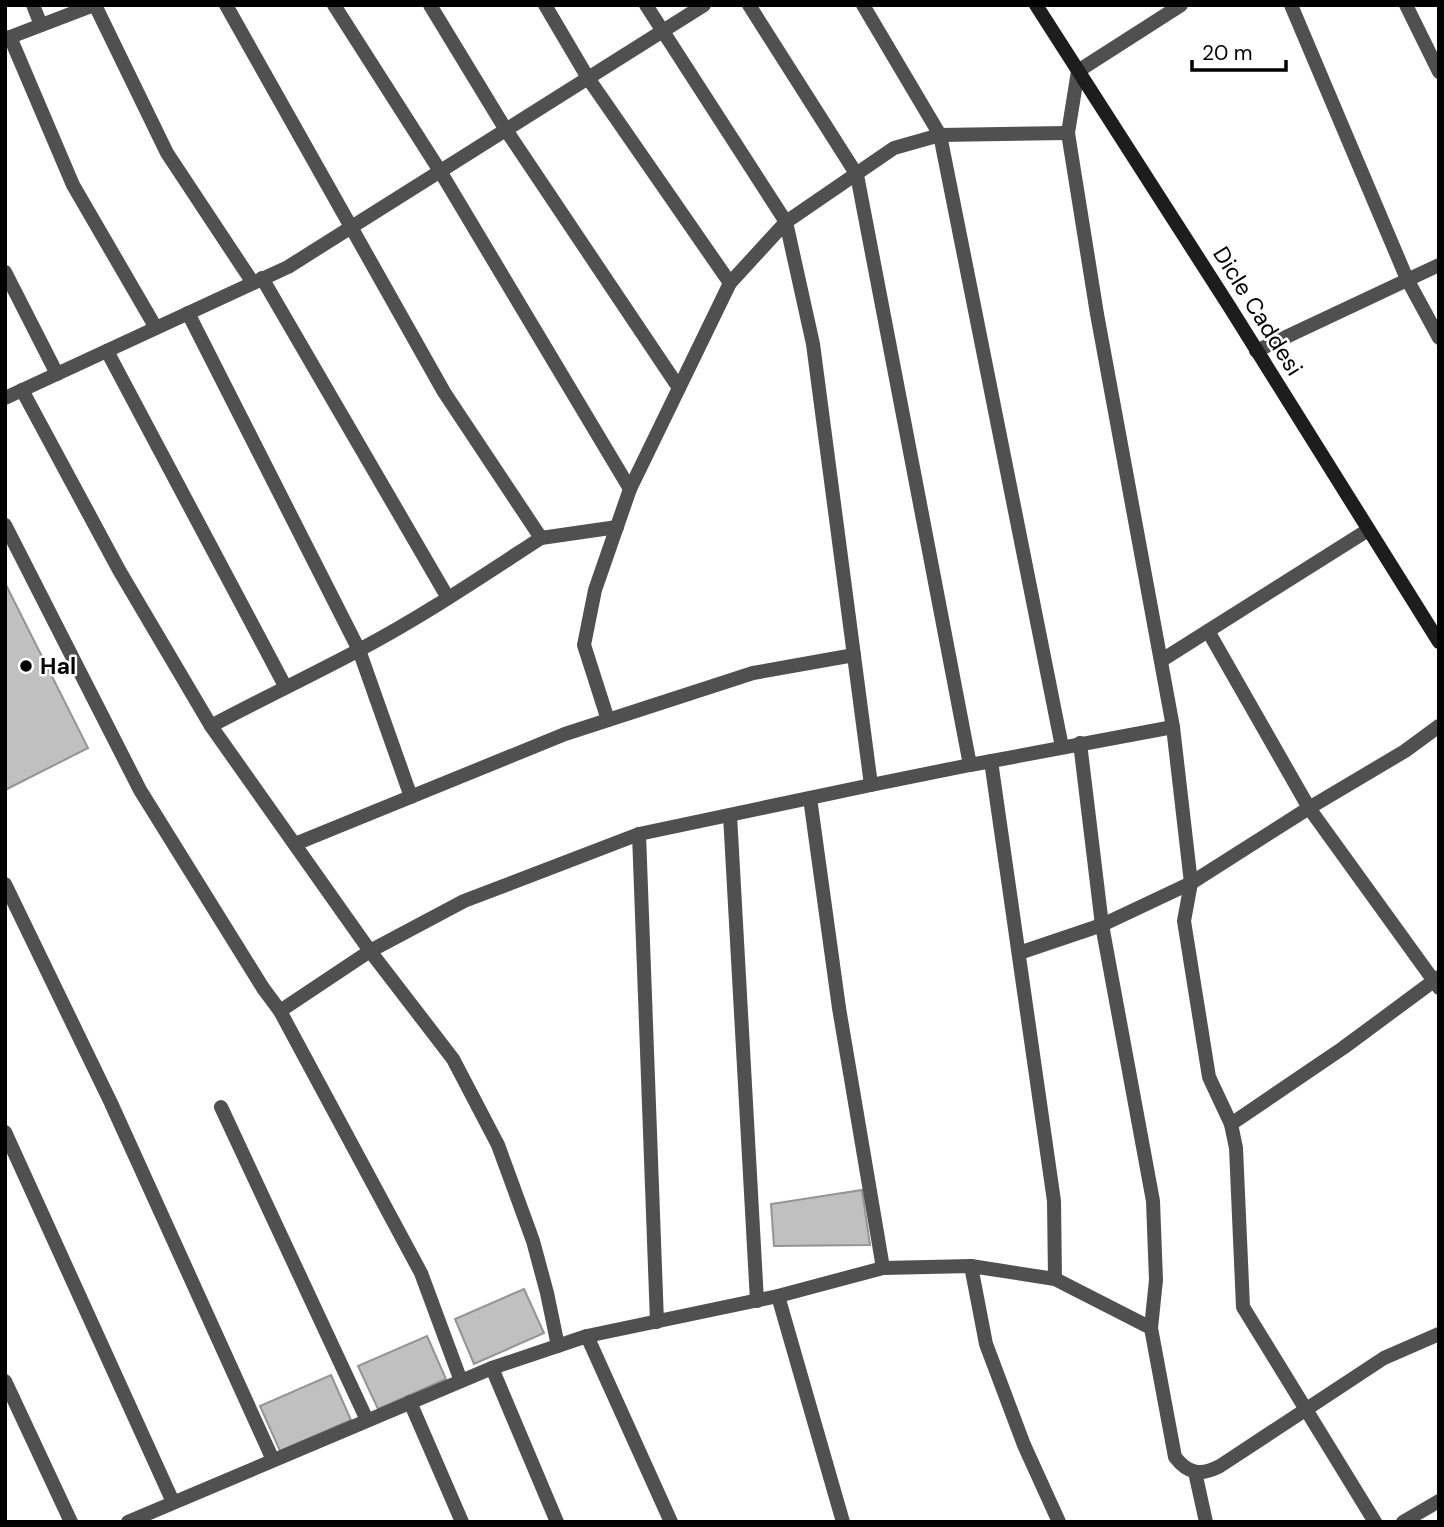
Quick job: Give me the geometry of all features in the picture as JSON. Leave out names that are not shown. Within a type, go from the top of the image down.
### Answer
[{"type":"main road","name":"Dicle Caddesi","points":[[1036,5],[1439,642]]},
{"type":"street","points":[[33,5],[41,25]]},
{"type":"street","points":[[156,328],[73,185],[7,38],[95,5],[167,153],[258,281],[448,598]]},
{"type":"street","points":[[226,5],[444,392],[541,538]]},
{"type":"street","points":[[334,5],[439,171],[630,489]]},
{"type":"street","points":[[430,5],[506,130],[679,388]]},
{"type":"street","points":[[545,5],[588,78],[730,283]]},
{"type":"street","points":[[646,5],[786,222],[813,344],[871,785]]},
{"type":"street","points":[[5,398],[288,267],[704,5]]},
{"type":"street","points":[[749,5],[857,175],[970,765]]},
{"type":"street","points":[[863,5],[940,135],[1062,747]]},
{"type":"street","points":[[1181,5],[1079,72],[1068,133],[1097,314],[1173,727],[1191,883],[1185,921],[1209,1077],[1231,1125],[1238,1172],[1243,1307],[1375,1522]]},
{"type":"street","points":[[1291,5],[1407,279],[1439,338]]},
{"type":"street","points":[[1406,5],[1439,72]]},
{"type":"street","points":[[608,720],[584,645],[595,590],[630,489],[730,283],[786,222],[894,148],[940,135],[1068,133]]},
{"type":"street","points":[[1256,351],[1439,265]]},
{"type":"street","points":[[5,272],[57,373]]},
{"type":"street","points":[[188,313],[359,650],[411,797]]},
{"type":"street","points":[[107,351],[285,686]]},
{"type":"street","points":[[22,390],[119,570],[211,726],[370,951],[453,1059],[498,1145],[533,1241],[558,1346]]},
{"type":"street","points":[[5,526],[140,790],[280,1011],[421,1273],[461,1381]]},
{"type":"street","points":[[211,726],[359,650],[448,598],[541,538],[617,527]]},
{"type":"street","points":[[1161,660],[1368,530]]},
{"type":"street","points":[[1208,631],[1309,808],[1437,982],[1231,1125]]},
{"type":"street","points":[[295,844],[565,734],[753,673],[854,655]]},
{"type":"street","points":[[1019,953],[1102,925],[1191,883],[1405,751],[1439,726]]},
{"type":"street","points":[[280,1011],[370,951],[464,901],[639,834],[970,765],[1173,727]]},
{"type":"street","points":[[1080,743],[1102,925],[1153,1201],[1156,1280],[1151,1328],[1175,1457],[1182,1466],[1195,1472],[1210,1471],[1384,1358],[1439,1335]]},
{"type":"street","points":[[990,761],[1054,1201],[1055,1279]]},
{"type":"street","points":[[810,798],[839,1008],[883,1268]]},
{"type":"street","points":[[730,815],[757,1301]]},
{"type":"street","points":[[639,834],[656,1322]]},
{"type":"street","points":[[5,884],[111,1103],[273,1460]]},
{"type":"street","points":[[221,1107],[367,1420]]},
{"type":"street","points":[[5,1132],[173,1502]]},
{"type":"street","points":[[128,1522],[148,1517],[173,1502],[492,1368],[587,1336],[757,1301],[883,1268],[971,1266],[1055,1279],[1151,1328]]},
{"type":"street","points":[[971,1266],[986,1344],[1024,1445],[1059,1522]]},
{"type":"street","points":[[778,1296],[843,1522]]},
{"type":"street","points":[[587,1336],[671,1522]]},
{"type":"street","points":[[492,1368],[556,1522]]},
{"type":"street","points":[[5,1381],[71,1522]]},
{"type":"street","points":[[410,1402],[462,1522]]},
{"type":"street","points":[[1195,1472],[1206,1522]]},
{"type":"street","points":[[1403,1522],[1439,1501]]},
{"type":"building","name":"Hal","points":[[5,583],[88,748],[5,790]]},
{"type":"building","points":[[862,1190],[870,1245],[774,1246],[771,1204]]},
{"type":"building","points":[[524,1289],[544,1333],[474,1364],[455,1319]]},
{"type":"building","points":[[427,1336],[446,1379],[378,1409],[358,1366]]},
{"type":"building","points":[[331,1375],[351,1420],[280,1451],[260,1406]]},
{"type":"place","name":"Hal","points":[[26,666]]}]
